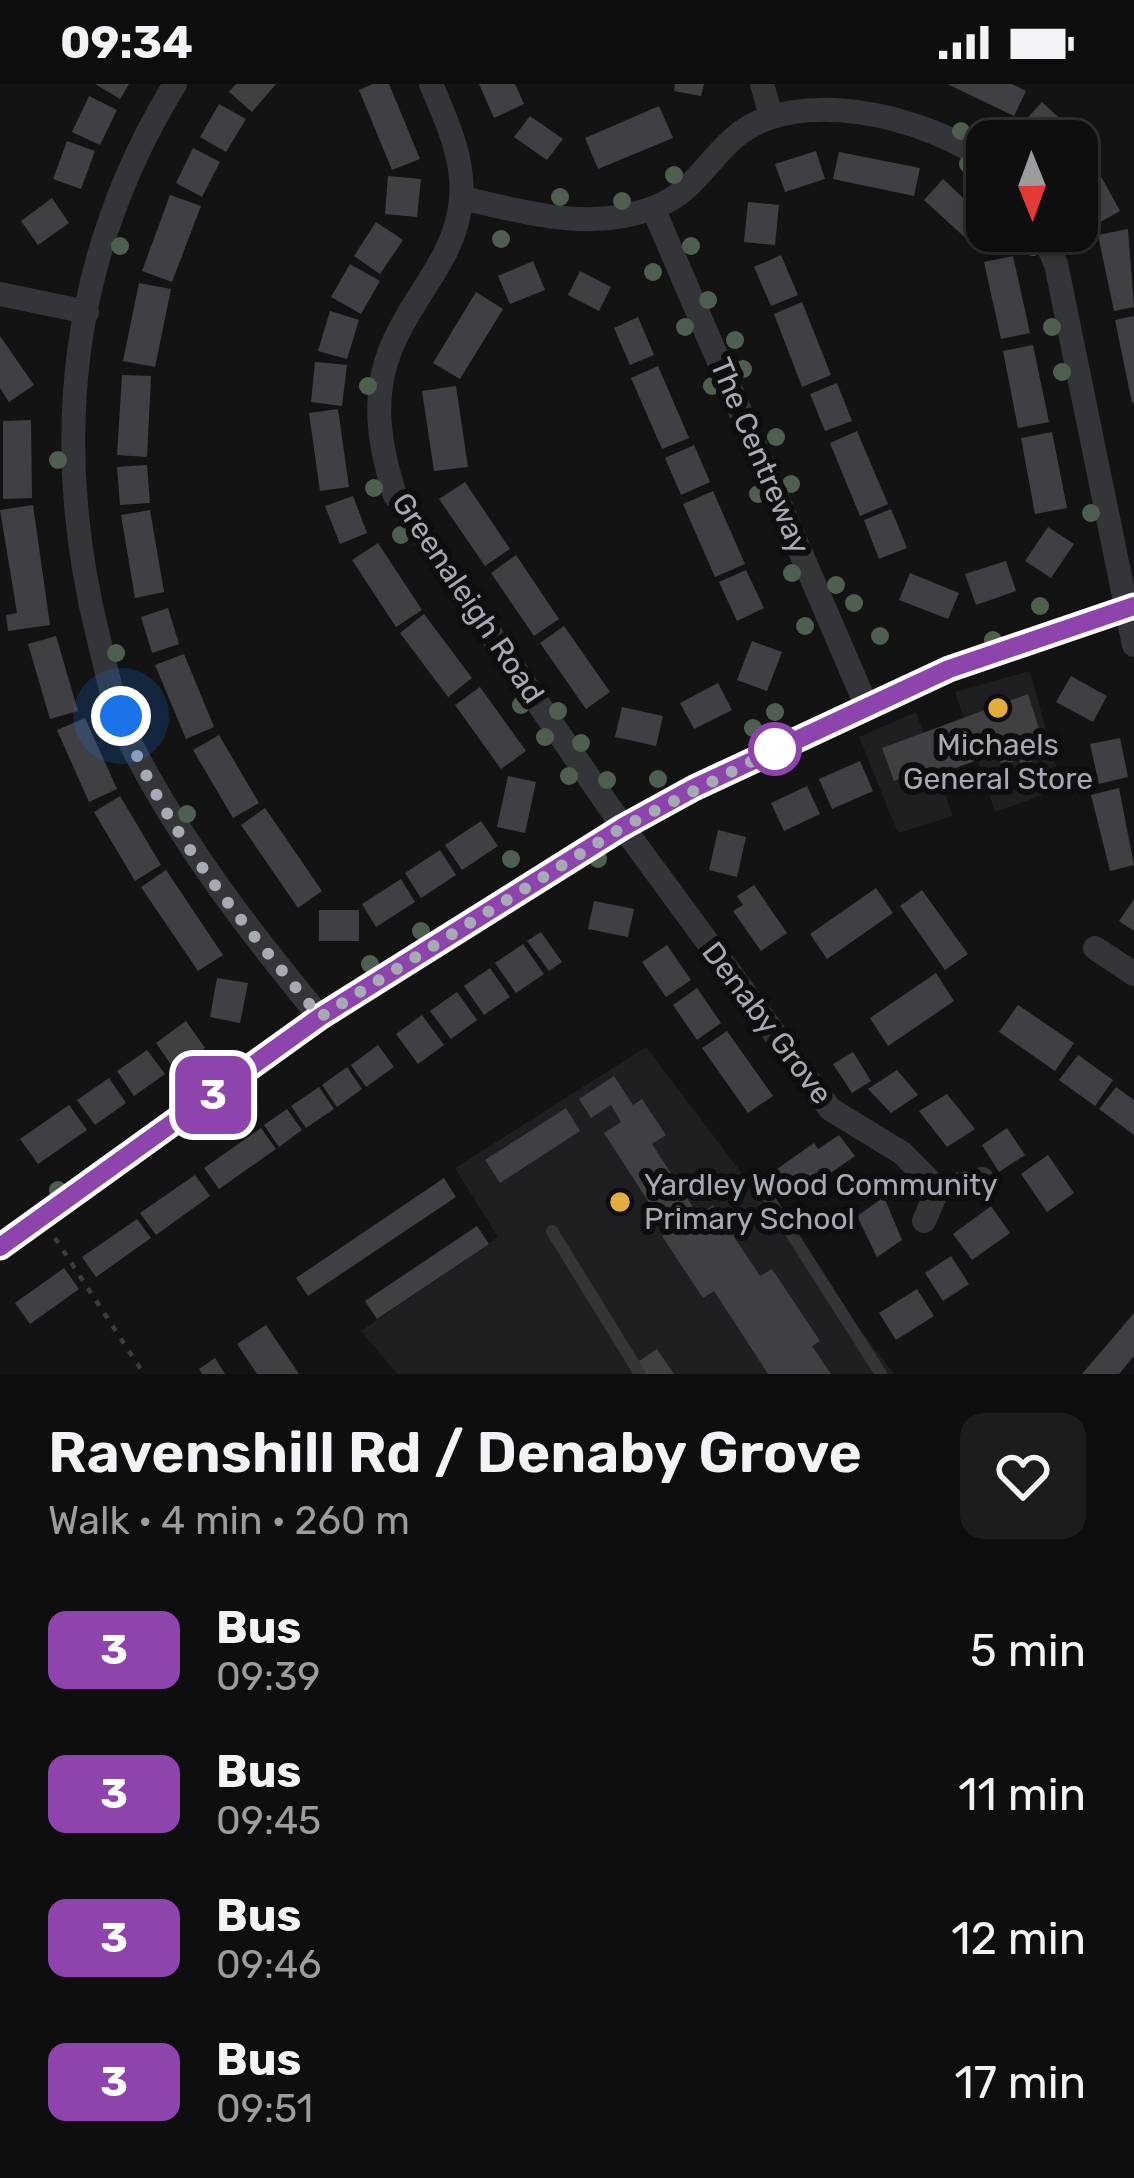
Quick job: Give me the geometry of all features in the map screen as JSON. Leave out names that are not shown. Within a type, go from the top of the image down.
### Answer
[{"type":"street","points":[[175,84],[134,152],[94,265],[72,429],[74,515],[110,686],[131,744],[219,893],[320,1017]]},
{"type":"street","name":"Greenaleigh Road","points":[[430,84],[461,166],[462,198],[454,239],[398,333],[381,378],[377,439],[395,495],[623,827]]},
{"type":"street","points":[[762,84],[771,116]]},
{"type":"street","points":[[462,198],[556,218],[618,218],[653,208],[696,184],[735,136],[771,116],[846,110],[914,125],[966,150]]},
{"type":"street","name":"The Centreway","points":[[653,208],[866,705]]},
{"type":"street","points":[[1051,252],[1134,645]]},
{"type":"street","points":[[0,294],[86,312]]},
{"type":"street","points":[[0,1247],[320,1017],[623,827],[866,705],[949,669],[1129,606]]},
{"type":"street","name":"Denaby Grove","points":[[623,827],[830,1108],[902,1153],[938,1190]]},
{"type":"street","points":[[1095,948],[1134,974]]},
{"type":"street","points":[[924,1221],[938,1190],[982,1179]]},
{"type":"lane","points":[[768,1197],[881,1374]]},
{"type":"lane","points":[[552,1231],[640,1374]]},
{"type":"path","points":[[45,1217],[144,1374]]},
{"type":"shaded area","points":[[1030,671],[1062,788],[995,812],[955,692]]},
{"type":"shaded area","points":[[916,712],[953,816],[898,833],[859,737]]},
{"type":"shaded area","name":"Yardley Wood Community Primary School","points":[[646,1047],[894,1374],[397,1374],[361,1331],[498,1237],[455,1168]]},
{"type":"building","points":[[95,84],[129,84],[120,99]]},
{"type":"building","points":[[236,84],[276,84],[252,112],[229,92]]},
{"type":"building","points":[[389,84],[420,159],[392,170],[359,90]]},
{"type":"building","points":[[479,84],[515,84],[524,104],[494,118]]},
{"type":"building","points":[[675,84],[704,84],[701,96],[674,91]]},
{"type":"building","points":[[947,84],[1012,84],[1026,91],[1014,116]]},
{"type":"building","points":[[89,96],[117,110],[100,145],[72,132]]},
{"type":"building","points":[[1042,102],[1061,120],[1026,120]]},
{"type":"building","points":[[219,104],[246,119],[226,152],[200,137]]},
{"type":"building","points":[[659,106],[673,138],[598,169],[585,138]]},
{"type":"building","points":[[530,116],[563,139],[547,160],[514,137]]},
{"type":"building","points":[[67,141],[95,151],[81,189],[53,179]]},
{"type":"building","points":[[193,148],[220,162],[202,197],[176,183]]},
{"type":"building","points":[[816,151],[825,179],[785,192],[775,164]]},
{"type":"building","points":[[839,152],[920,168],[914,196],[833,179]]},
{"type":"building","points":[[1098,171],[1120,211],[1098,223]]},
{"type":"building","points":[[388,176],[421,179],[417,217],[385,214]]},
{"type":"building","points":[[943,179],[966,200],[966,238],[924,200]]},
{"type":"building","points":[[170,195],[201,206],[172,282],[142,271]]},
{"type":"building","points":[[52,198],[69,223],[38,245],[21,221]]},
{"type":"building","points":[[748,202],[779,205],[775,245],[744,242]]},
{"type":"building","points":[[376,222],[403,240],[380,274],[354,256]]},
{"type":"building","points":[[1128,229],[1134,307],[1114,311],[1098,235]]},
{"type":"building","points":[[781,255],[798,295],[771,306],[754,267]]},
{"type":"building","points":[[1013,256],[1030,333],[1001,339],[984,262]]},
{"type":"building","points":[[533,261],[545,290],[510,304],[498,276]]},
{"type":"building","points":[[350,264],[380,281],[361,314],[331,297]]},
{"type":"building","points":[[580,271],[611,287],[599,311],[568,295]]},
{"type":"building","points":[[139,283],[171,289],[155,367],[123,361]]},
{"type":"building","points":[[476,292],[503,309],[460,379],[433,363]]},
{"type":"building","points":[[802,302],[831,375],[802,387],[774,314]]},
{"type":"building","points":[[330,311],[359,320],[347,359],[318,351]]},
{"type":"building","points":[[1134,316],[1134,402],[1132,403],[1115,320]]},
{"type":"building","points":[[638,317],[654,355],[630,365],[614,328]]},
{"type":"building","points":[[0,336],[34,385],[9,402],[0,388]]},
{"type":"building","points":[[1033,345],[1049,422],[1018,428],[1003,351]]},
{"type":"building","points":[[315,362],[347,365],[342,406],[311,402]]},
{"type":"building","points":[[658,366],[689,438],[662,449],[631,378]]},
{"type":"building","points":[[122,375],[151,376],[147,457],[117,455]]},
{"type":"building","points":[[837,383],[852,421],[825,431],[810,394]]},
{"type":"building","points":[[456,386],[468,467],[434,471],[422,391]]},
{"type":"building","points":[[338,409],[349,487],[320,491],[309,413]]},
{"type":"building","points":[[31,420],[32,498],[3,499],[3,421]]},
{"type":"building","points":[[857,431],[888,504],[860,516],[830,443]]},
{"type":"building","points":[[1052,432],[1067,508],[1035,514],[1021,438]]},
{"type":"building","points":[[694,445],[710,482],[681,495],[665,458]]},
{"type":"building","points":[[147,465],[150,503],[120,505],[117,467]]},
{"type":"building","points":[[465,482],[510,549],[485,566],[439,499]]},
{"type":"building","points":[[713,491],[745,564],[715,577],[683,504]]},
{"type":"building","points":[[353,496],[367,533],[340,544],[325,506]]},
{"type":"building","points":[[33,505],[50,625],[8,631],[6,615],[17,613],[0,510]]},
{"type":"building","points":[[891,509],[907,548],[879,559],[864,520]]},
{"type":"building","points":[[150,510],[164,592],[135,598],[121,515]]},
{"type":"building","points":[[1048,527],[1074,544],[1051,578],[1025,561]]},
{"type":"building","points":[[378,543],[422,610],[396,627],[352,560]]},
{"type":"building","points":[[516,555],[559,619],[534,636],[491,573]]},
{"type":"building","points":[[1006,561],[1016,591],[976,605],[965,574]]},
{"type":"building","points":[[746,570],[764,608],[737,621],[719,582]]},
{"type":"building","points":[[910,573],[959,593],[948,619],[899,600]]},
{"type":"building","points":[[168,608],[179,644],[152,653],[141,617]]},
{"type":"building","points":[[424,614],[472,678],[448,697],[400,633]]},
{"type":"building","points":[[564,626],[610,692],[586,709],[540,643]]},
{"type":"building","points":[[56,636],[78,711],[50,719],[28,644]]},
{"type":"building","points":[[752,641],[782,652],[767,691],[737,680]]},
{"type":"building","points":[[184,654],[214,727],[186,739],[155,665]]},
{"type":"building","points":[[1071,676],[1107,696],[1093,722],[1056,702]]},
{"type":"building","points":[[718,683],[732,710],[694,729],[680,703]]},
{"type":"building","points":[[480,687],[526,751],[501,769],[455,705]]},
{"type":"building","points":[[1028,694],[1041,735],[1032,738],[1039,753],[1023,771],[1019,759],[1002,766],[994,743],[974,749],[978,760],[939,774],[942,784],[924,790],[917,772],[894,781],[882,748]]},
{"type":"building","points":[[622,707],[663,716],[656,746],[615,737]]},
{"type":"building","points":[[85,718],[117,789],[89,802],[57,730]]},
{"type":"building","points":[[219,735],[259,803],[233,818],[193,750]]},
{"type":"building","points":[[1120,738],[1128,777],[1099,784],[1090,744]]},
{"type":"building","points":[[860,761],[873,791],[832,809],[819,779]]},
{"type":"building","points":[[508,776],[536,782],[525,833],[497,827]]},
{"type":"building","points":[[807,786],[820,814],[784,831],[771,803]]},
{"type":"building","points":[[1119,788],[1134,865],[1110,871],[1091,795]]},
{"type":"building","points":[[120,796],[161,865],[135,881],[94,812]]},
{"type":"building","points":[[265,808],[322,891],[298,908],[241,825]]},
{"type":"building","points":[[481,821],[498,846],[462,870],[445,845]]},
{"type":"building","points":[[718,830],[746,837],[737,877],[709,870]]},
{"type":"building","points":[[440,850],[456,875],[421,898],[405,873]]},
{"type":"building","points":[[166,870],[223,955],[198,971],[141,887]]},
{"type":"building","points":[[401,879],[415,902],[376,927],[362,904]]},
{"type":"building","points":[[754,885],[787,933],[761,951],[733,911],[743,905],[737,896]]},
{"type":"building","points":[[876,888],[893,913],[827,959],[810,934]]},
{"type":"building","points":[[922,890],[968,954],[945,970],[900,906]]},
{"type":"building","points":[[1134,899],[1134,931],[1119,921]]},
{"type":"building","points":[[594,901],[634,909],[628,937],[588,929]]},
{"type":"building","points":[[319,910],[359,910],[359,941],[319,941]]},
{"type":"building","points":[[541,932],[562,962],[549,971],[527,941]]},
{"type":"building","points":[[523,944],[544,974],[516,993],[495,963]]},
{"type":"building","points":[[667,945],[691,980],[666,997],[642,962]]},
{"type":"building","points":[[490,968],[510,997],[484,1015],[464,986]]},
{"type":"building","points":[[936,973],[954,1001],[888,1046],[870,1018]]},
{"type":"building","points":[[217,978],[248,983],[240,1023],[210,1017]]},
{"type":"building","points":[[697,988],[721,1023],[697,1040],[673,1005]]},
{"type":"building","points":[[457,992],[477,1020],[451,1039],[430,1011]]},
{"type":"building","points":[[1018,1005],[1074,1043],[1055,1071],[999,1032]]},
{"type":"building","points":[[422,1015],[444,1045],[418,1064],[396,1034]]},
{"type":"building","points":[[186,1021],[205,1048],[174,1069],[156,1043]]},
{"type":"building","points":[[727,1031],[773,1096],[748,1113],[702,1048]]},
{"type":"building","points":[[378,1045],[394,1067],[366,1087],[351,1065]]},
{"type":"building","points":[[147,1050],[165,1074],[134,1096],[117,1071]]},
{"type":"building","points":[[853,1052],[871,1081],[852,1093],[833,1064]]},
{"type":"building","points":[[1078,1055],[1113,1080],[1095,1106],[1059,1080]]},
{"type":"building","points":[[347,1067],[362,1089],[337,1107],[322,1085]]},
{"type":"building","points":[[897,1070],[918,1095],[891,1113],[868,1089]]},
{"type":"building","points":[[614,1076],[633,1105],[642,1099],[666,1135],[652,1144],[698,1215],[713,1205],[760,1276],[772,1269],[820,1341],[812,1346],[831,1374],[768,1374],[714,1291],[703,1298],[662,1236],[668,1232],[604,1133],[621,1122],[611,1105],[591,1118],[579,1099]]},
{"type":"building","points":[[109,1078],[126,1103],[95,1125],[77,1100]]},
{"type":"building","points":[[319,1087],[334,1109],[306,1128],[291,1106]]},
{"type":"building","points":[[1116,1087],[1134,1100],[1134,1135],[1099,1109]]},
{"type":"building","points":[[947,1094],[975,1129],[947,1147],[919,1111]]},
{"type":"building","points":[[69,1105],[87,1130],[38,1164],[20,1139]]},
{"type":"building","points":[[566,1108],[580,1131],[500,1183],[485,1160]]},
{"type":"building","points":[[287,1109],[302,1130],[279,1147],[264,1125]]},
{"type":"building","points":[[261,1128],[276,1149],[219,1189],[204,1168]]},
{"type":"building","points":[[1007,1128],[1025,1155],[999,1172],[982,1145]]},
{"type":"building","points":[[839,1135],[855,1156],[796,1197],[777,1169],[814,1143],[818,1149]]},
{"type":"building","points":[[1048,1155],[1074,1193],[1047,1212],[1021,1174]]},
{"type":"building","points":[[195,1175],[210,1196],[156,1235],[140,1213]]},
{"type":"building","points":[[444,1178],[456,1197],[308,1296],[296,1278]]},
{"type":"building","points":[[884,1197],[902,1240],[877,1257],[857,1216]]},
{"type":"building","points":[[991,1206],[1010,1233],[972,1260],[953,1234]]},
{"type":"building","points":[[137,1219],[151,1238],[96,1277],[82,1257]]},
{"type":"building","points":[[477,1226],[489,1244],[377,1319],[365,1301]]},
{"type":"building","points":[[951,1256],[969,1284],[943,1301],[925,1273]]},
{"type":"building","points":[[64,1268],[79,1289],[30,1324],[15,1303]]},
{"type":"building","points":[[917,1289],[934,1316],[896,1340],[879,1313]]},
{"type":"building","points":[[1134,1313],[1134,1356],[1119,1374],[1082,1374]]},
{"type":"building","points":[[266,1325],[299,1374],[257,1374],[237,1344]]},
{"type":"building","points":[[657,1349],[674,1374],[644,1374],[636,1363]]},
{"type":"building","points":[[215,1358],[225,1374],[202,1374],[199,1369]]},
{"type":"bus line","name":"3","points":[[0,1247],[320,1017],[623,827],[694,788],[949,669],[1134,606]]},
{"type":"place","name":"Michaels General Store","points":[[998,708]]},
{"type":"place","name":"Yardley Wood Community Primary School","points":[[620,1202]]},
{"type":"route","points":[[121,716],[131,744],[219,893],[320,1017],[623,827],[780,747],[775,749]]}]
